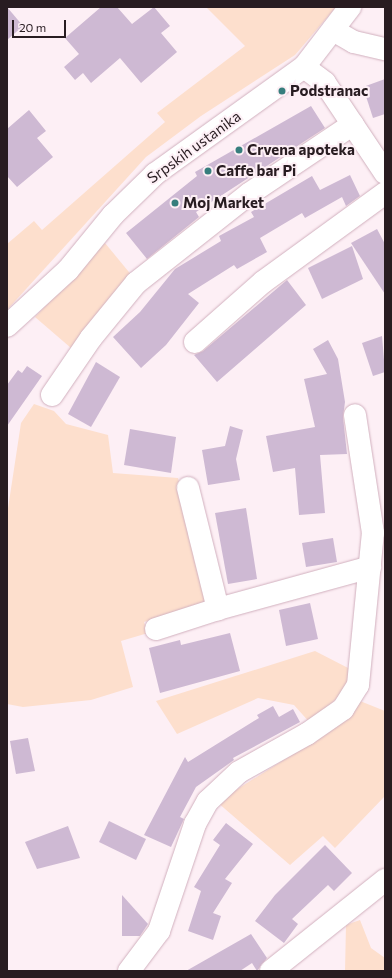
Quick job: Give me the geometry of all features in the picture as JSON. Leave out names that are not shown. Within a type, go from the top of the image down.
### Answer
[{"type":"street","name":"Srpskih ustanika","points":[[7,326],[68,270],[113,215],[155,174],[304,67],[350,7]]},
{"type":"street","points":[[333,30],[354,42],[385,48]]},
{"type":"street","points":[[304,67],[325,83],[385,173]]},
{"type":"street","points":[[52,395],[91,338],[136,283],[249,194],[353,124]]},
{"type":"street","points":[[195,342],[263,282],[385,193]]},
{"type":"street","points":[[129,971],[160,931],[195,824],[208,801],[239,772],[326,722],[352,698],[359,677],[378,503],[355,415]]},
{"type":"street","points":[[188,488],[218,609]]},
{"type":"street","points":[[156,629],[218,609],[370,567]]},
{"type":"street","points":[[271,971],[385,880]]},
{"type":"shaded area","points":[[206,7],[336,7],[295,55],[201,116],[146,157],[7,310],[7,244],[34,221],[42,230],[165,122],[157,113],[245,46]]},
{"type":"shaded area","points":[[105,243],[133,277],[71,348],[35,317]]},
{"type":"shaded area","points":[[34,404],[54,411],[66,424],[108,435],[113,473],[178,478],[209,603],[144,622],[148,633],[121,641],[133,687],[91,700],[23,707],[7,704],[7,515],[21,423]]},
{"type":"shaded area","points":[[315,651],[352,670],[344,691],[311,724],[294,705],[258,698],[177,734],[156,701]]},
{"type":"shaded area","points":[[360,701],[385,711],[385,796],[335,848],[323,836],[290,865],[217,802],[312,742]]},
{"type":"shaded area","points":[[360,920],[371,948],[385,958],[385,971],[345,971],[346,925]]},
{"type":"building","points":[[7,7],[23,26],[7,40]]},
{"type":"building","points":[[101,7],[117,7],[132,24],[154,7],[170,26],[161,33],[177,52],[141,83],[120,58],[91,83],[83,73],[75,80],[64,67],[79,54],[65,38]]},
{"type":"building","points":[[385,79],[385,114],[373,118],[363,87]]},
{"type":"building","points":[[311,106],[325,128],[196,212],[199,217],[147,259],[126,233],[197,176],[195,172]]},
{"type":"building","points":[[29,110],[46,131],[37,138],[53,157],[17,187],[7,176],[7,129]]},
{"type":"building","points":[[350,175],[360,196],[346,206],[342,197],[305,218],[302,213],[260,238],[267,252],[237,269],[234,265],[188,294],[199,303],[166,345],[141,368],[113,337],[140,312],[175,269],[221,241],[219,236],[254,217],[251,212],[312,176],[320,190]]},
{"type":"building","points":[[377,229],[385,244],[385,294],[351,243]]},
{"type":"building","points":[[352,246],[363,279],[322,299],[308,268]]},
{"type":"building","points":[[287,280],[306,305],[217,382],[194,355],[203,351]]},
{"type":"building","points":[[382,336],[385,372],[373,376],[362,343]]},
{"type":"building","points":[[328,340],[338,359],[345,402],[343,417],[347,454],[320,455],[325,513],[299,515],[295,468],[273,472],[266,436],[315,427],[304,379],[327,374],[313,349]]},
{"type":"building","points":[[96,362],[120,377],[91,427],[68,414]]},
{"type":"building","points":[[27,366],[42,376],[7,426],[7,385],[18,370],[22,373]]},
{"type":"building","points":[[230,426],[243,430],[236,459],[240,480],[208,485],[202,450],[225,446]]},
{"type":"building","points":[[130,429],[176,437],[171,473],[124,465]]},
{"type":"building","points":[[246,508],[257,579],[228,584],[215,513]]},
{"type":"building","points":[[333,538],[337,562],[306,567],[302,543]]},
{"type":"building","points":[[310,603],[318,639],[286,646],[279,610]]},
{"type":"building","points":[[230,633],[240,671],[160,693],[149,648],[180,640],[181,645]]},
{"type":"building","points":[[273,706],[279,717],[293,709],[300,722],[233,758],[234,760],[196,787],[180,817],[184,819],[171,847],[144,835],[185,757],[188,762],[259,718],[257,715]]},
{"type":"building","points":[[28,738],[35,771],[16,774],[10,741]]},
{"type":"building","points":[[109,821],[146,839],[136,860],[99,842]]},
{"type":"building","points":[[226,823],[253,844],[225,879],[232,883],[213,913],[221,916],[213,940],[188,931],[201,891],[194,887],[220,845],[213,840]]},
{"type":"building","points":[[68,826],[80,858],[37,869],[25,842]]},
{"type":"building","points":[[325,845],[352,873],[334,891],[328,885],[292,919],[298,924],[284,943],[255,921],[275,895]]},
{"type":"building","points":[[122,895],[148,924],[140,936],[122,936]]},
{"type":"building","points":[[251,934],[267,958],[257,971],[252,963],[240,971],[186,971]]},
{"type":"place","name":"Podstranac","points":[[282,91]]},
{"type":"place","name":"Crvena apoteka","points":[[239,150]]},
{"type":"place","name":"Caffe bar Pi","points":[[208,171]]},
{"type":"place","name":"Moj Market","points":[[175,203]]}]
